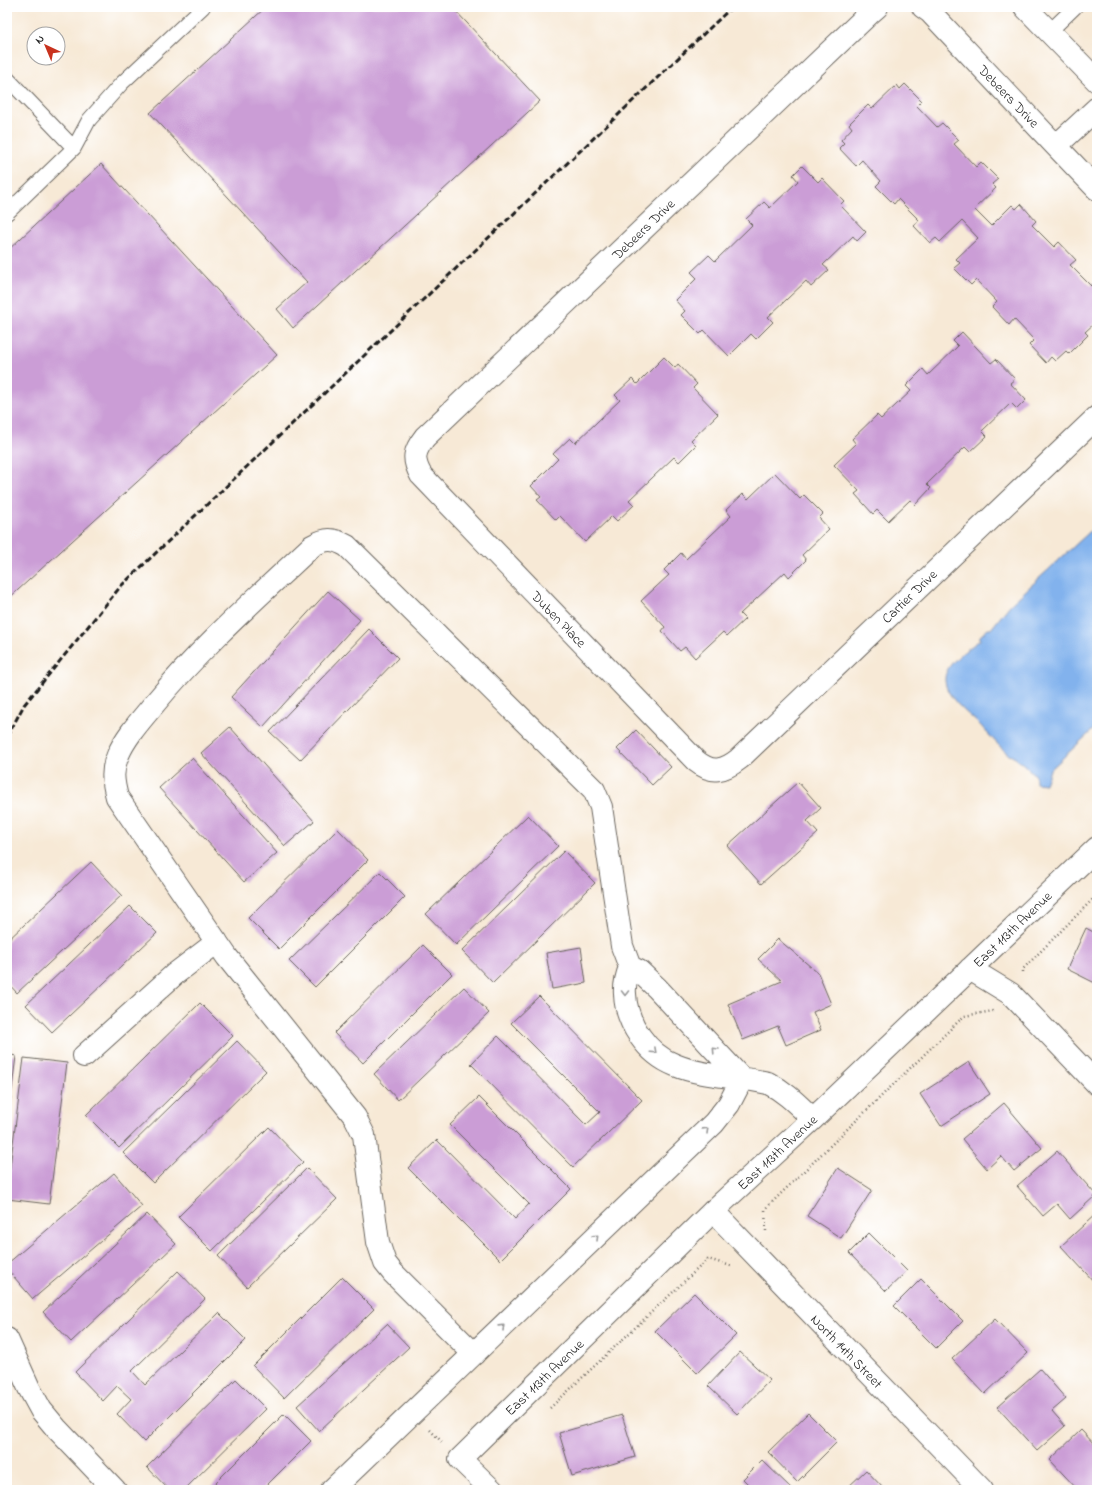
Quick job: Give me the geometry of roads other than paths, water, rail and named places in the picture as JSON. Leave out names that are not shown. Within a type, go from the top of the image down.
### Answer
[{"type":"street","name":"Debeers Drive","points":[[415,456],[418,446],[425,437],[877,7]]},
{"type":"street","name":"Debeers Drive","points":[[923,7],[930,12],[1056,146]]},
{"type":"street","points":[[1026,7],[1097,81]]},
{"type":"street","points":[[1097,108],[1056,146],[1097,189]]},
{"type":"street","name":"Cartier Drive","points":[[717,770],[732,764],[739,758],[1097,417]]},
{"type":"street","name":"Duben Place","points":[[415,456],[416,466],[421,475],[696,762],[710,770],[717,770]]},
{"type":"street","points":[[474,1354],[393,1273],[386,1263],[378,1242],[364,1135],[356,1117],[217,942],[118,797],[113,784],[113,770],[117,756],[123,744],[172,682],[196,656],[312,546],[321,541],[330,540],[339,541],[347,546],[594,790],[601,807],[622,946],[630,967],[625,992],[626,1006],[630,1020],[636,1030],[653,1050],[663,1059],[684,1068],[768,1083],[781,1089],[812,1119]]},
{"type":"street","name":"East 113th Avenue","points":[[492,1490],[460,1459],[713,1211],[1097,848]]},
{"type":"street","points":[[84,1056],[176,974],[217,942]]},
{"type":"street","points":[[630,967],[639,971],[657,988],[742,1079]]},
{"type":"street","points":[[970,969],[1011,994],[1097,1084]]},
{"type":"street","points":[[332,1490],[714,1123],[729,1104],[742,1079]]},
{"type":"street","name":"North 14th Street","points":[[713,1211],[982,1490]]},
{"type":"street","points":[[7,1339],[29,1388],[41,1410],[56,1428],[115,1490]]},
{"type":"lane","points":[[7,213],[74,148],[89,120],[121,84],[203,7]]},
{"type":"lane","points":[[1049,32],[1075,7]]},
{"type":"lane","points":[[7,78],[74,148]]},
{"type":"water","points":[[1097,525],[1097,726],[1050,770],[1045,784],[1036,783],[1035,776],[1031,771],[1009,755],[958,705],[946,685],[946,672],[954,661],[980,640],[980,636],[988,629],[991,629],[1010,605]]},
{"type":"railway","points":[[7,737],[24,705],[121,586],[732,7]]}]
